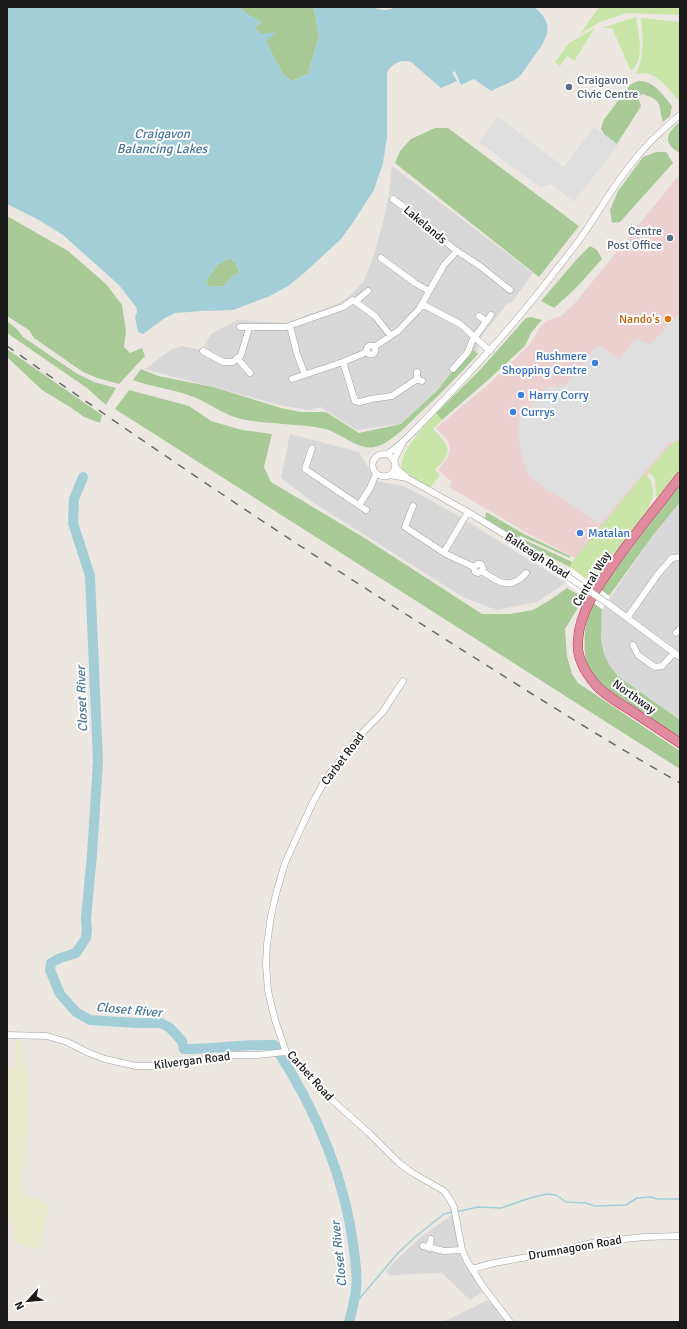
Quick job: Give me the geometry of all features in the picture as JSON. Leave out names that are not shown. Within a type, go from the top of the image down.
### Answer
[{"type":"highway","name":"Central Way","points":[[582,664],[577,642],[579,628],[589,602],[628,544],[680,477]]},
{"type":"highway","name":"Northway","points":[[582,664],[597,686],[612,698],[680,743]]},
{"type":"street","points":[[386,454],[404,441],[490,351],[532,302],[576,244],[614,187],[637,156],[680,115]]},
{"type":"street","name":"Lakelands","points":[[393,199],[430,227],[457,251],[480,266],[512,291]]},
{"type":"street","name":"Lakelands","points":[[292,379],[343,362],[367,352],[367,346],[372,345],[374,347],[398,330],[419,309],[444,264],[457,251]]},
{"type":"street","points":[[381,258],[415,284],[429,292]]},
{"type":"street","points":[[356,302],[368,291]]},
{"type":"street","points":[[240,327],[286,327],[343,306],[353,300],[374,316],[390,336]]},
{"type":"street","points":[[422,304],[460,324],[490,351]]},
{"type":"street","points":[[453,369],[468,352],[475,337],[491,315]]},
{"type":"street","points":[[479,316],[486,322]]},
{"type":"street","points":[[290,326],[305,375]]},
{"type":"street","points":[[206,350],[224,362],[233,362],[241,355],[249,328]]},
{"type":"street","points":[[237,358],[250,373]]},
{"type":"street","points":[[343,362],[356,401],[360,402],[392,396],[419,378]]},
{"type":"street","points":[[394,460],[404,441]]},
{"type":"street","points":[[312,448],[305,469],[366,510]]},
{"type":"street","points":[[381,454],[386,454],[390,455],[394,460],[395,468],[390,475],[383,476],[376,474],[372,464],[374,459],[381,454]]},
{"type":"street","name":"Balteagh Road","points":[[395,468],[407,478],[468,512],[512,539],[607,603],[680,658]]},
{"type":"street","points":[[359,505],[370,488],[376,474]]},
{"type":"street","name":"Balteagh Road","points":[[390,475],[407,478]]},
{"type":"street","points":[[413,506],[405,528],[444,552],[474,567],[481,564],[483,568],[482,571],[497,581],[504,583],[514,582],[526,573]]},
{"type":"street","points":[[444,552],[468,512]]},
{"type":"street","points":[[627,618],[658,574],[672,558],[680,557]]},
{"type":"street","points":[[633,645],[638,655],[655,667],[662,666],[674,653]]},
{"type":"street","name":"Carbet Road","points":[[403,681],[382,713],[360,735],[328,777],[313,802],[285,863],[271,916],[267,944],[266,964],[268,991],[274,1020],[285,1052],[290,1054],[324,1093],[369,1133],[399,1163],[411,1172],[444,1191],[454,1208],[462,1250],[467,1261],[482,1285],[510,1322]]},
{"type":"street","name":"Kilvergan Road","points":[[7,1035],[47,1036],[67,1042],[105,1059],[136,1066],[173,1065],[233,1055],[273,1054],[285,1052]]},
{"type":"street","name":"Drumnagoon Road","points":[[472,1269],[494,1263],[597,1242],[644,1237],[680,1236]]},
{"type":"street","points":[[431,1239],[426,1247],[444,1251],[462,1250]]},
{"type":"shaded area","points":[[498,117],[564,167],[594,127],[618,145],[574,202],[550,184],[541,188],[479,142]]},
{"type":"shaded area","points":[[392,166],[533,273],[512,302],[507,304],[482,336],[476,353],[428,402],[401,424],[356,430],[321,407],[308,410],[284,406],[145,369],[172,349],[182,346],[202,350],[211,334],[237,320],[286,323],[339,303],[353,293],[364,281],[373,258],[388,200]]},
{"type":"shaded area","name":"Rushmere Shopping Centre","points":[[680,174],[680,442],[673,444],[577,559],[529,534],[449,487],[452,482],[438,470],[448,457],[450,448],[448,441],[436,428],[490,383],[531,343],[541,325],[549,320],[561,316],[575,303]]},
{"type":"shaded area","points":[[680,312],[680,439],[665,444],[667,446],[600,524],[545,489],[529,476],[522,458],[518,433],[519,421],[546,388],[551,386],[562,387],[566,385],[595,347],[600,346],[619,359],[632,342],[638,339],[649,344],[653,342]]},
{"type":"shaded area","points":[[290,434],[359,452],[376,481],[404,486],[455,514],[566,583],[537,602],[496,610],[463,597],[311,501],[281,478]]},
{"type":"shaded area","points":[[680,501],[680,720],[619,677],[610,666],[604,654],[601,639],[602,609],[652,537]]},
{"type":"shaded area","points":[[453,1214],[460,1255],[482,1292],[470,1300],[442,1273],[390,1276],[386,1271],[394,1262],[421,1237]]},
{"type":"shaded area","points":[[488,1300],[500,1312],[506,1322],[443,1322]]},
{"type":"green space","points":[[240,7],[310,7],[314,9],[319,36],[308,74],[292,81],[283,75],[266,42],[255,28],[261,22],[247,14]]},
{"type":"green space","points":[[599,7],[680,7],[680,15],[626,13],[600,22],[580,34]]},
{"type":"green space","points":[[636,17],[640,40],[640,52],[637,63],[631,71],[612,28],[602,28]]},
{"type":"green space","points":[[641,18],[680,22],[680,101],[656,77],[650,74],[636,74],[642,53],[643,40]]},
{"type":"green space","points":[[595,28],[574,61],[567,56],[560,66],[555,62],[569,43]]},
{"type":"green space","points":[[639,81],[649,83],[662,93],[672,106],[670,116],[663,122],[660,107],[657,101],[642,94],[638,97],[641,106],[617,144],[605,135],[601,129],[603,121],[628,87]]},
{"type":"green space","points":[[680,122],[680,153],[670,145],[668,138],[675,126]]},
{"type":"green space","points":[[435,128],[448,128],[579,226],[539,277],[395,163],[400,151],[411,139]]},
{"type":"green space","points":[[656,152],[666,152],[673,163],[620,222],[612,223],[610,210],[618,191],[643,157]]},
{"type":"green space","points":[[7,216],[68,251],[106,284],[122,305],[126,331],[124,347],[130,353],[142,348],[145,356],[119,384],[97,378],[83,372],[34,338],[29,330],[7,316]]},
{"type":"green space","points":[[590,246],[597,250],[602,259],[576,288],[554,308],[541,301],[576,260]]},
{"type":"green space","points":[[230,258],[236,263],[239,270],[238,276],[235,274],[224,286],[212,287],[208,285],[206,281],[218,264]]},
{"type":"green space","points":[[531,317],[542,320],[531,333],[525,346],[442,420],[436,413],[480,370],[526,318]]},
{"type":"green space","points":[[7,321],[18,330],[23,337],[76,373],[94,382],[116,388],[106,405],[87,388],[7,333]]},
{"type":"green space","points":[[7,349],[102,415],[100,423],[84,417],[42,390],[7,357]]},
{"type":"green space","points":[[473,350],[478,354],[407,426],[388,441],[381,445],[369,448],[356,444],[325,429],[251,421],[234,417],[191,396],[133,380],[141,369],[158,376],[213,387],[281,408],[301,412],[326,412],[359,433],[401,424],[437,391],[451,373]]},
{"type":"green space","points":[[129,390],[189,406],[211,421],[242,430],[272,434],[264,467],[271,482],[363,537],[482,614],[510,614],[533,610],[567,588],[584,598],[565,629],[567,656],[572,674],[578,683],[680,751],[680,769],[115,409]]},
{"type":"green space","points":[[436,413],[442,420],[433,429],[448,449],[445,458],[435,470],[440,475],[430,488],[402,470],[402,463],[404,456],[413,440]]},
{"type":"green space","points":[[680,440],[680,470],[656,499],[655,479],[648,471],[672,443]]},
{"type":"green space","points":[[645,473],[651,481],[653,489],[653,496],[648,512],[594,585],[570,567],[572,562]]},
{"type":"green space","points":[[680,484],[680,502],[654,534],[609,596],[600,589]]},
{"type":"green space","points":[[486,512],[526,535],[570,556],[570,558],[521,536],[515,538],[485,519]]},
{"type":"green space","points":[[521,540],[525,540],[572,562],[570,567],[542,553]]},
{"type":"green space","points":[[593,602],[602,609],[601,639],[604,654],[610,666],[619,677],[680,720],[680,738],[643,716],[594,679],[587,662],[584,641],[587,620]]},
{"type":"green space","points":[[15,1040],[22,1041],[24,1061],[29,1079],[25,1159],[22,1169],[23,1193],[50,1205],[38,1250],[12,1241],[15,1225],[7,1221],[7,1067],[18,1068]]},
{"type":"water","name":"Craigavon Balancing Lakes","points":[[7,7],[240,7],[247,14],[261,22],[255,28],[261,34],[276,32],[266,42],[283,75],[292,81],[308,74],[319,36],[314,9],[310,7],[373,7],[384,10],[396,7],[534,7],[542,14],[546,21],[547,34],[544,41],[522,74],[513,81],[491,91],[474,79],[461,85],[455,71],[452,73],[457,81],[441,88],[411,62],[400,62],[391,67],[387,72],[387,137],[383,163],[374,190],[354,221],[341,239],[288,286],[270,296],[233,310],[175,313],[165,318],[143,334],[138,332],[135,317],[137,312],[136,307],[119,285],[63,235],[37,219],[7,204]],"holes":[[[230,258],[236,263],[239,270],[238,276],[235,274],[224,286],[212,287],[208,285],[206,281],[218,264]]]},
{"type":"pier","points":[[571,568],[609,596],[610,598],[602,609],[566,583]]},
{"type":"waterway","name":"Closet River","points":[[83,477],[74,499],[73,523],[90,576],[98,761],[86,918],[87,930],[86,938],[76,953],[60,958],[51,963],[50,970],[60,994],[76,1012],[90,1020],[161,1023],[170,1028],[182,1041],[184,1049],[274,1045],[289,1068],[315,1117],[326,1143],[343,1196],[350,1223],[357,1275],[355,1297],[349,1322]]},
{"type":"waterway","points":[[456,1212],[478,1207],[501,1208],[547,1194],[556,1195],[566,1202],[586,1203],[595,1206],[626,1205],[637,1198],[651,1197],[657,1199],[680,1199]]},
{"type":"waterway","points":[[354,1305],[398,1253],[415,1237],[444,1214],[453,1212]]},
{"type":"railway","points":[[7,346],[162,454],[320,559],[552,706],[680,783]]},
{"type":"place","name":"Craigavon Civic Centre","points":[[569,87]]},
{"type":"place","name":"Centre Post Office","points":[[670,238]]},
{"type":"place","name":"Nando's","points":[[668,319]]},
{"type":"place","name":"Rushmere Shopping Centre","points":[[595,363]]},
{"type":"place","name":"Harry Corry","points":[[521,395]]},
{"type":"place","name":"Currys","points":[[513,412]]},
{"type":"place","name":"Matalan","points":[[580,533]]}]
